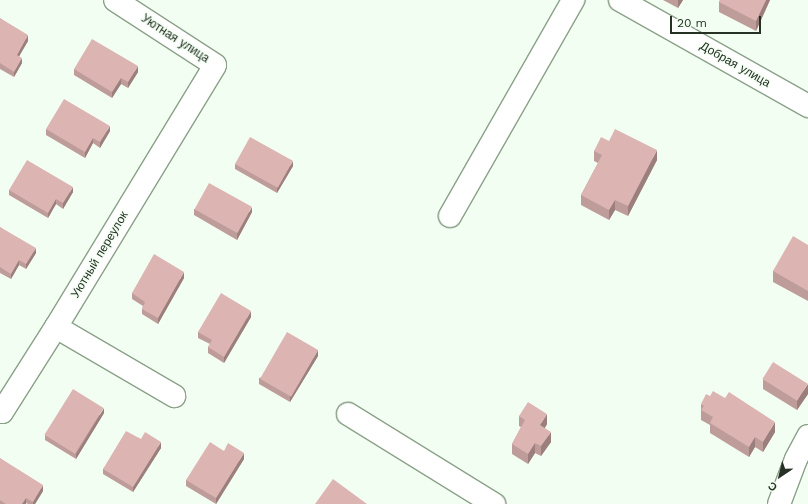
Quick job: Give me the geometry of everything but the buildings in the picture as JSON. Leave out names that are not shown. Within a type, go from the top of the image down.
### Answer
[{"type":"street","name":"Уютная улица","points":[[115,0],[215,65]]},
{"type":"street","points":[[450,216],[573,0]]},
{"type":"street","name":"Добрая улица","points":[[620,0],[808,106]]},
{"type":"street","name":"Уютный переулок","points":[[0,411],[2,412],[56,327],[215,65]]},
{"type":"street","points":[[56,327],[174,396]]},
{"type":"street","points":[[348,414],[494,504]]},
{"type":"street","points":[[779,504],[802,462],[808,436]]}]
